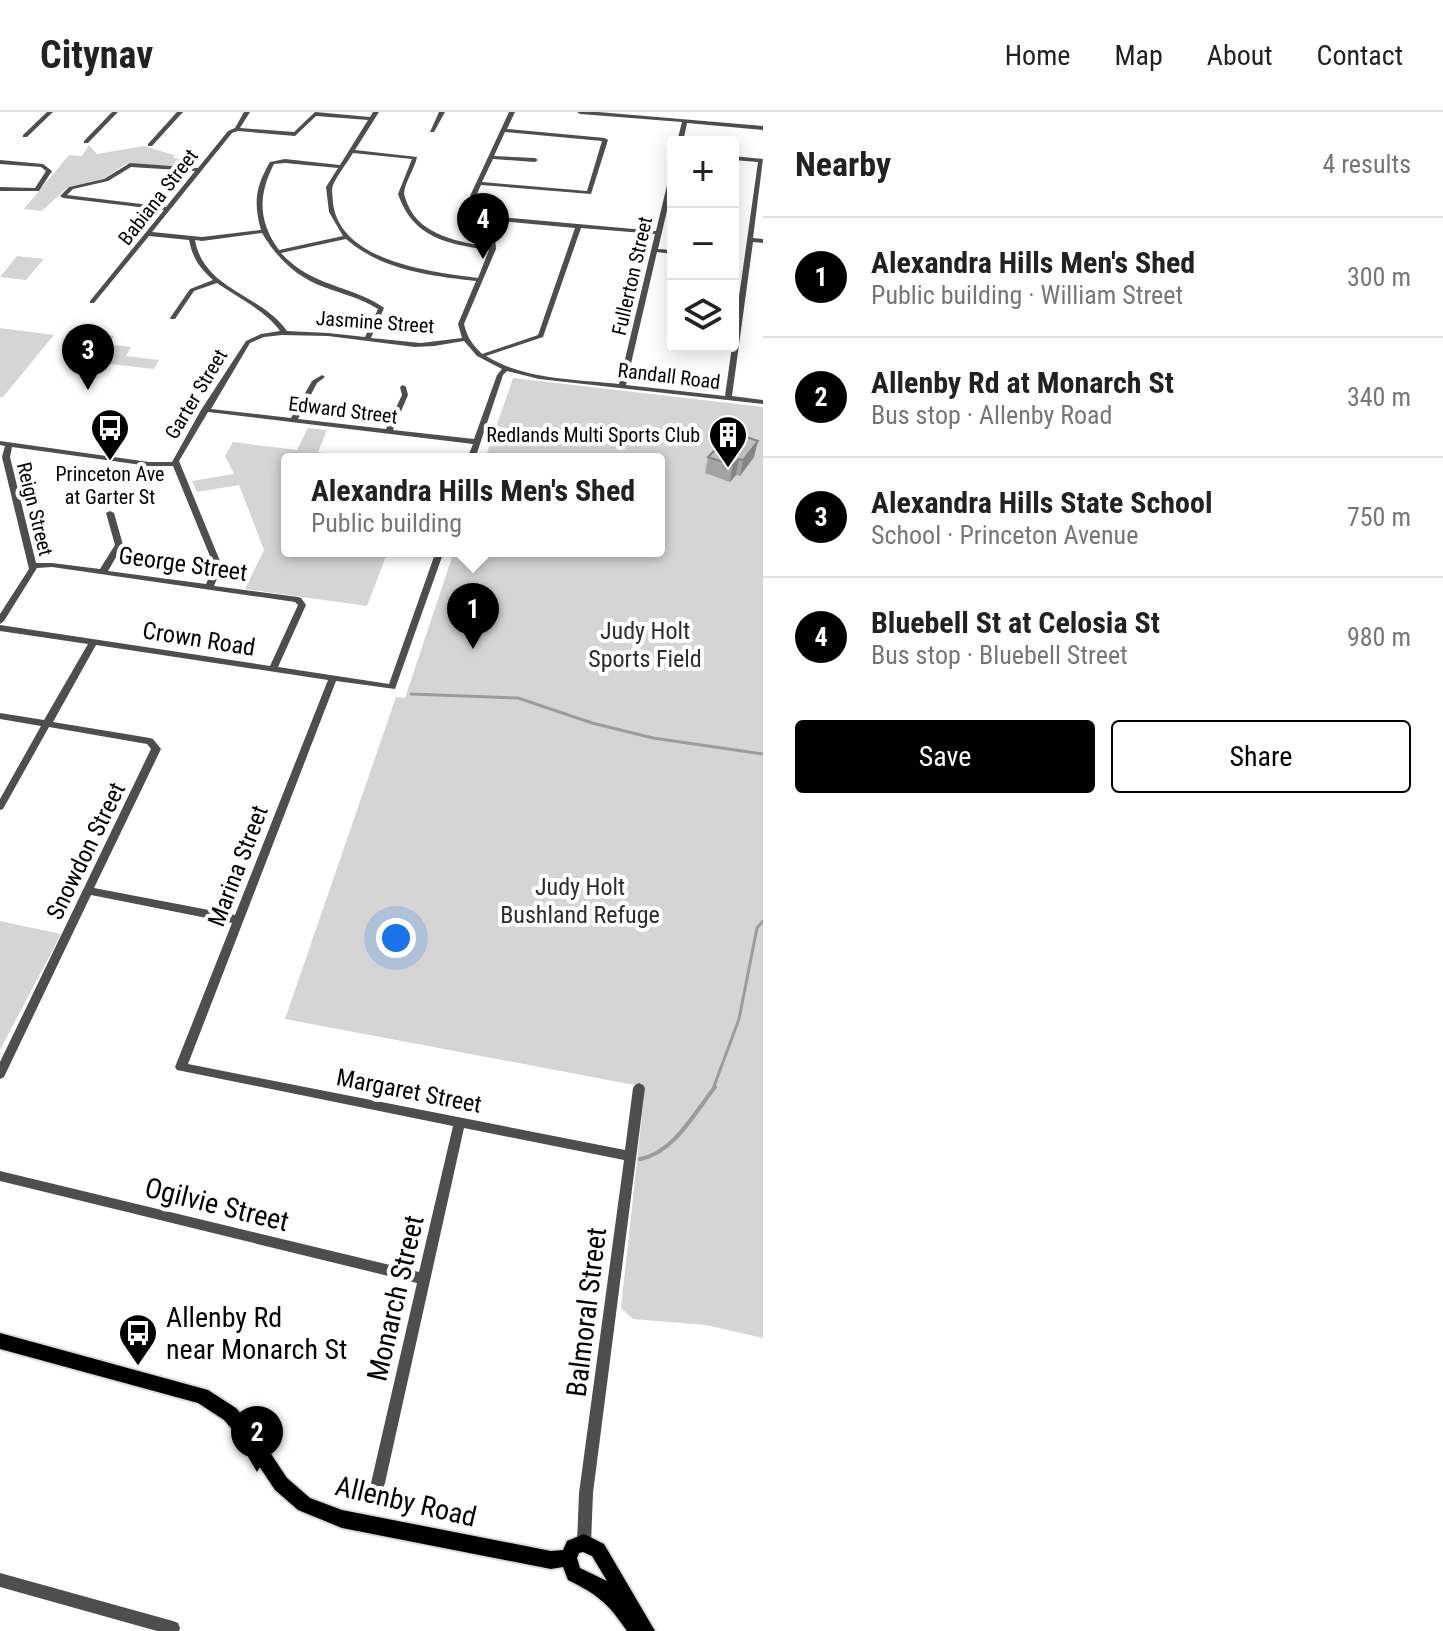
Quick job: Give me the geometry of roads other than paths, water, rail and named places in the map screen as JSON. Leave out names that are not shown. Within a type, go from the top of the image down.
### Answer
[{"type":"main road","name":"Allenby Road","points":[[0,1341],[202,1396],[230,1414],[249,1436],[281,1484],[304,1504],[342,1519],[551,1560],[568,1558]]},
{"type":"main road","points":[[637,1631],[620,1605],[602,1588],[570,1570],[568,1558],[573,1547],[584,1543],[594,1546],[646,1631]]},
{"type":"main road","points":[[584,1580],[598,1576],[603,1566],[601,1555]]},
{"type":"street","points":[[25,136],[50,112]]},
{"type":"street","points":[[86,142],[115,112]]},
{"type":"street","points":[[150,145],[180,112]]},
{"type":"street","name":"Babiana Street","points":[[92,302],[230,132],[237,129],[247,112]]},
{"type":"street","points":[[432,131],[442,112]]},
{"type":"street","points":[[512,112],[479,183],[473,204],[485,218],[494,241],[462,320],[465,339],[481,356],[541,336],[579,225]]},
{"type":"street","points":[[580,112],[763,128]]},
{"type":"street","points":[[237,129],[295,134],[315,114],[374,115]]},
{"type":"street","points":[[374,115],[329,187],[335,220],[347,237],[377,257],[409,269],[480,280]]},
{"type":"street","points":[[681,136],[685,121]]},
{"type":"street","points":[[479,183],[589,193],[605,140],[504,130]]},
{"type":"street","points":[[351,151],[415,158],[401,194],[415,222],[449,240],[493,249]]},
{"type":"street","points":[[491,157],[535,160]]},
{"type":"street","points":[[728,399],[762,161],[739,159]]},
{"type":"street","points":[[341,167],[285,161],[272,163],[263,176],[257,196],[264,231],[277,252],[305,276],[378,305],[381,311],[367,340]]},
{"type":"street","points":[[0,162],[43,166],[49,171],[37,190],[0,189]]},
{"type":"street","points":[[169,209],[63,196],[71,188],[106,180],[130,165],[199,170]]},
{"type":"street","name":"Fullerton Street","points":[[622,387],[667,199]]},
{"type":"street","points":[[485,218],[659,233]]},
{"type":"street","points":[[150,234],[192,238],[264,231]]},
{"type":"street","points":[[277,252],[347,237]]},
{"type":"street","points":[[192,238],[197,256],[217,281],[275,318],[284,332]]},
{"type":"street","points":[[750,240],[763,241]]},
{"type":"street","points":[[655,250],[667,251]]},
{"type":"street","points":[[739,259],[747,260]]},
{"type":"street","points":[[173,318],[192,290],[217,281]]},
{"type":"street","name":"Jasmine Street","points":[[284,332],[423,345],[465,339]]},
{"type":"street","name":"Garter Street","points":[[209,588],[218,566],[176,464],[176,457],[248,342],[259,336],[284,332]]},
{"type":"street","name":"Randall Road","points":[[481,356],[506,368],[570,381],[763,402]]},
{"type":"street","points":[[473,453],[500,375],[506,368]]},
{"type":"street","points":[[294,420],[314,382],[322,377]]},
{"type":"street","points":[[389,431],[405,395],[403,387]]},
{"type":"street","name":"Edward Street","points":[[205,410],[477,442]]},
{"type":"street","points":[[4,444],[149,464],[176,464]]},
{"type":"street","name":"Reign Street","points":[[0,621],[30,575],[32,566],[4,444]]},
{"type":"street","points":[[103,572],[119,545],[110,513]]},
{"type":"street","name":"Crown Road","points":[[0,628],[392,687],[438,557]]},
{"type":"street","name":"George Street","points":[[32,566],[52,565],[298,600],[302,605],[272,670]]},
{"type":"street","points":[[0,807],[93,642]]},
{"type":"street","name":"Marina Street","points":[[181,1067],[332,680]]},
{"type":"street","points":[[0,716],[47,724]]},
{"type":"street","name":"Snowdon Street","points":[[0,1074],[155,753],[156,745],[150,741],[47,724]]},
{"type":"street","points":[[89,891],[238,920]]},
{"type":"street","name":"Margaret Street","points":[[181,1067],[630,1156]]},
{"type":"street","name":"Balmoral Street","points":[[584,1543],[586,1493],[639,1088]]},
{"type":"street","name":"Monarch Street","points":[[378,1483],[459,1124]]},
{"type":"street","name":"Ogilvie Street","points":[[0,1176],[423,1279]]},
{"type":"street","points":[[0,1580],[173,1628]]},
{"type":"waterway","points":[[411,694],[518,698],[592,723],[653,738],[763,754]]},
{"type":"waterway","points":[[713,1089],[739,1019],[757,928],[763,921]]},
{"type":"waterway","points":[[640,1159],[673,1141],[715,1087]]},
{"type":"place","name":"Bluebell St at Celosia St","points":[[483,259]]},
{"type":"place","name":"Alexandra Hills State School","points":[[88,390]]},
{"type":"place","name":"Princeton Ave at Garter St","points":[[110,462]]},
{"type":"place","name":"Redlands Multi Sports Club","points":[[728,469]]},
{"type":"place","name":"Alexandra Hills Men's Shed","points":[[473,649]]},
{"type":"place","name":"Allenby Rd near Monarch St","points":[[138,1367]]},
{"type":"place","name":"Allenby Rd at Monarch St","points":[[257,1472]]},
{"type":"park label","name":"Judy Holt Sports Field","points":[[645,645]]},
{"type":"park label","name":"Judy Holt Bushland Refuge","points":[[580,901]]}]
